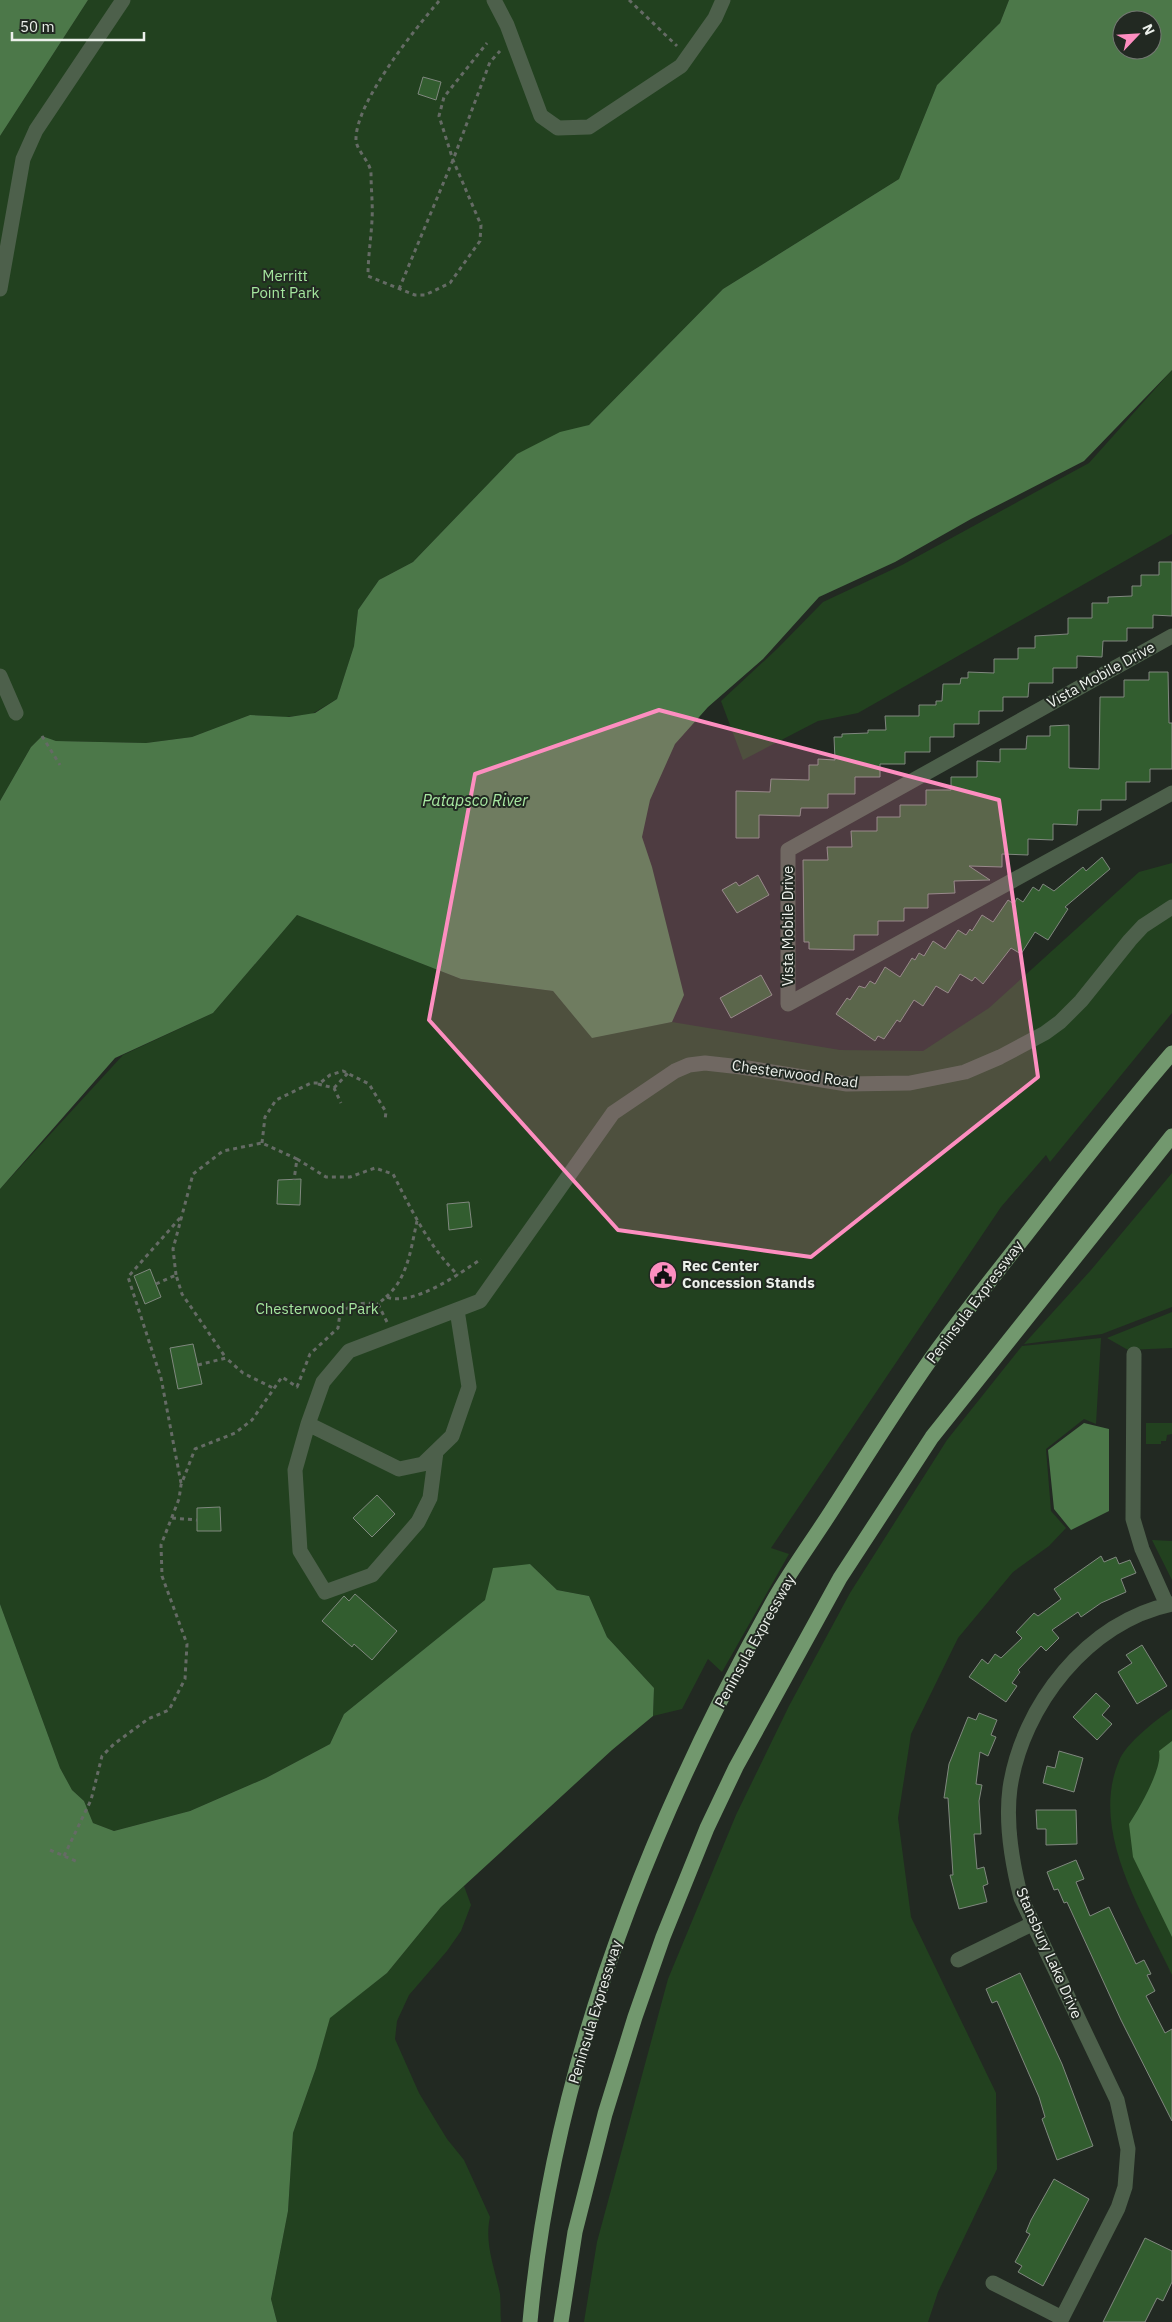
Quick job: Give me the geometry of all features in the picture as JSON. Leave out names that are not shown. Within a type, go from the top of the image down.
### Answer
[{"type":"main road","name":"Peninsula Expressway","points":[[530,2322],[551,2180],[578,2064],[619,1933],[662,1826],[700,1742],[777,1596],[874,1443],[933,1356],[1043,1214],[1172,1053]]},
{"type":"main road","points":[[561,2322],[575,2232],[605,2114],[635,2017],[663,1937],[707,1828],[736,1767],[840,1578],[922,1452],[1172,1136]]},
{"type":"street","points":[[0,289],[10,244],[16,189],[24,159],[33,137],[123,0]]},
{"type":"street","points":[[494,0],[514,45],[541,116],[558,128],[589,127],[681,66],[715,18],[723,0]]},
{"type":"street","name":"Vista Mobile Drive","points":[[1172,636],[788,850],[788,1004],[1172,793]]},
{"type":"street","points":[[0,676],[16,712]]},
{"type":"street","name":"Chesterwood Road","points":[[436,1452],[430,1498],[418,1522],[372,1575],[325,1592],[300,1552],[295,1470],[308,1424],[323,1382],[349,1352],[480,1301],[613,1114],[675,1071],[689,1065],[705,1063],[847,1084],[910,1083],[965,1072],[1000,1057],[1045,1033],[1060,1022],[1081,1001],[1130,940],[1169,911]]},
{"type":"street","points":[[308,1424],[398,1469],[423,1464],[452,1436],[469,1387],[457,1310]]},
{"type":"street","points":[[1134,1354],[1133,1519],[1142,1549],[1170,1604]]},
{"type":"street","name":"Stansbury Lake Drive","points":[[1061,2320],[1118,2208],[1125,2187],[1128,2149],[1117,2100],[1021,1898],[1014,1870],[1008,1818],[1010,1789],[1016,1757],[1028,1726],[1064,1672],[1084,1650],[1134,1618],[1170,1604]]},
{"type":"street","points":[[958,1960],[1032,1924]]},
{"type":"street","points":[[994,2283],[1061,2320]]},
{"type":"path","points":[[628,0],[688,56]]},
{"type":"path","points":[[439,1],[409,36],[364,106],[356,141],[372,172],[370,184],[372,217],[368,276],[415,295],[436,292],[450,283],[480,240],[481,225],[453,160],[439,116],[444,97],[486,43]]},
{"type":"path","points":[[399,289],[453,160],[490,62],[500,51],[514,45]]},
{"type":"path","points":[[42,736],[60,765]]},
{"type":"path","points":[[262,1143],[265,1117],[276,1100],[315,1083],[320,1083],[330,1075],[343,1071],[369,1084],[386,1112],[385,1120]]},
{"type":"path","points":[[334,1088],[348,1074]]},
{"type":"path","points":[[315,1083],[334,1088]]},
{"type":"path","points":[[334,1088],[341,1103]]},
{"type":"path","points":[[275,1389],[243,1373],[226,1358],[182,1294],[176,1275],[174,1249],[180,1218],[193,1174],[223,1151],[262,1143],[297,1159],[326,1177],[350,1177],[376,1168],[393,1174],[417,1220],[446,1264],[458,1275]]},
{"type":"path","points":[[294,1180],[297,1159]]},
{"type":"path","points":[[367,1164],[369,1170]]},
{"type":"path","points":[[64,1856],[91,1800],[102,1756],[114,1744],[148,1719],[169,1710],[185,1679],[187,1644],[162,1576],[161,1545],[180,1500],[181,1485],[161,1378],[128,1277],[180,1218]]},
{"type":"path","points":[[181,1485],[195,1449],[235,1434],[252,1420],[282,1377],[296,1387],[310,1354],[338,1328],[340,1313],[361,1302],[378,1304],[394,1290],[404,1274],[417,1220]]},
{"type":"path","points":[[386,1297],[396,1300],[447,1283],[481,1259]]},
{"type":"path","points":[[156,1284],[176,1275]]},
{"type":"path","points":[[378,1304],[393,1335]]},
{"type":"path","points":[[198,1365],[226,1358]]},
{"type":"path","points":[[172,1518],[197,1520]]},
{"type":"path","points":[[50,1850],[78,1862]]},
{"type":"highlighted area","points":[[659,710],[999,800],[1038,1077],[811,1257],[618,1230],[429,1020],[475,774]]},
{"type":"green space","name":"Merritt Point Park","points":[[88,0],[1009,0],[1000,23],[937,85],[899,179],[723,289],[589,425],[517,454],[413,562],[379,580],[358,610],[354,646],[337,699],[312,714],[286,717],[250,715],[192,737],[146,743],[56,741],[42,736],[31,747],[0,801],[0,136]]},
{"type":"green space","points":[[1172,370],[1172,534],[858,713],[818,721],[743,760],[721,701],[778,648],[823,602],[902,565],[1089,463]]},
{"type":"green space","name":"Chesterwood Park","points":[[1172,863],[1172,1013],[1050,1162],[1046,1155],[1001,1207],[771,1548],[789,1554],[722,1672],[708,1659],[682,1709],[653,1716],[654,1688],[607,1637],[589,1596],[557,1590],[530,1564],[344,1714],[330,1744],[266,1778],[190,1811],[114,1831],[93,1823],[84,1801],[72,1790],[60,1768],[0,1604],[0,1189],[123,1055],[213,1013],[297,915],[461,979],[553,991],[592,1037],[672,1022],[840,1050],[923,1051],[989,1008],[1139,872]]},
{"type":"green space","points":[[1172,1173],[1172,1307],[1102,1334],[1024,1344],[1091,1270]]},
{"type":"green space","points":[[1172,1312],[1172,1348],[1128,1350],[1107,1338]]},
{"type":"green space","points":[[1101,1338],[1096,1424],[1084,1419],[1046,1449],[1051,1511],[1066,1528],[1049,1546],[1013,1572],[958,1638],[911,1734],[898,1818],[911,1917],[996,2093],[997,2169],[938,2292],[928,2322],[584,2322],[597,2242],[668,1979],[736,1815],[789,1706],[850,1593],[947,1440],[1022,1346]]},
{"type":"green space","points":[[1146,1423],[1172,1423],[1172,1434],[1167,1435],[1166,1441],[1161,1441],[1161,1444],[1146,1444]]},
{"type":"green space","points":[[1152,1540],[1172,1541],[1172,1580]]},
{"type":"green space","points":[[1172,1709],[1172,1975],[1123,1871],[1115,1843],[1111,1815],[1111,1788],[1119,1761],[1128,1747],[1142,1732]]},
{"type":"green space","points":[[464,1886],[471,1905],[461,1931],[447,1951],[409,1995],[397,2021],[395,2039],[419,2093],[447,2139],[464,2160],[490,2217],[489,2246],[500,2294],[501,2322],[277,2322],[271,2299],[288,2211],[293,2133],[316,2068],[330,2017],[387,1973],[441,1907]]},
{"type":"water","points":[[0,0],[88,0],[0,136]]},
{"type":"water","name":"Patapsco River","points":[[1009,0],[1172,0],[1172,370],[1084,461],[971,519],[895,562],[819,597],[763,659],[708,707],[675,744],[650,800],[642,837],[652,867],[684,995],[672,1022],[592,1038],[553,991],[461,979],[297,915],[213,1013],[115,1058],[0,1189],[0,801],[31,747],[42,736],[56,741],[146,743],[192,737],[250,715],[289,717],[315,713],[337,699],[354,646],[358,610],[379,580],[413,562],[517,454],[560,432],[589,425],[723,289],[899,179],[937,85],[1000,23]]},
{"type":"water","points":[[1084,1423],[1109,1429],[1109,1511],[1071,1530],[1054,1509],[1048,1450]]},
{"type":"water","points":[[530,1564],[557,1590],[589,1596],[607,1637],[654,1688],[653,1716],[612,1750],[441,1907],[387,1973],[330,2018],[316,2068],[293,2133],[288,2211],[271,2299],[277,2322],[0,2322],[0,1604],[60,1768],[72,1790],[84,1801],[93,1823],[114,1831],[190,1811],[266,1778],[330,1744],[344,1714],[485,1600],[493,1568]]},
{"type":"water","points":[[1172,1741],[1172,1937],[1133,1857],[1129,1824],[1154,1778],[1159,1751]]},
{"type":"building","points":[[423,77],[441,82],[436,100],[418,94]]},
{"type":"building","points":[[1159,562],[1172,562],[1172,616],[1153,615],[1153,628],[1127,628],[1127,641],[1103,641],[1102,657],[1077,656],[1077,668],[1053,668],[1053,683],[1029,683],[1028,697],[1003,697],[1003,711],[979,711],[979,724],[954,724],[954,737],[930,737],[930,752],[905,752],[905,764],[880,764],[880,777],[855,777],[855,794],[828,794],[828,808],[801,808],[800,816],[759,815],[759,838],[736,838],[736,791],[770,792],[771,779],[809,780],[809,765],[818,765],[818,759],[835,760],[834,737],[842,737],[842,734],[868,733],[868,730],[886,730],[885,716],[919,716],[919,705],[936,705],[936,701],[942,701],[943,684],[960,684],[961,678],[968,678],[968,672],[994,673],[994,659],[1018,659],[1018,648],[1035,648],[1035,636],[1068,634],[1068,618],[1092,618],[1092,603],[1108,603],[1108,597],[1132,596],[1132,586],[1141,586],[1141,575],[1159,575]]},
{"type":"building","points":[[1149,672],[1168,672],[1169,723],[1172,723],[1172,769],[1150,769],[1150,782],[1126,782],[1126,800],[1101,800],[1101,810],[1078,810],[1077,825],[1053,824],[1053,840],[1028,839],[1028,855],[1002,854],[1002,867],[969,866],[990,880],[954,881],[955,893],[928,894],[928,908],[904,908],[904,921],[878,921],[878,935],[854,935],[854,950],[809,949],[809,942],[804,942],[803,860],[828,860],[827,847],[852,847],[851,831],[877,831],[877,817],[900,817],[900,805],[926,805],[926,790],[951,790],[951,777],[977,777],[977,761],[1000,762],[1000,749],[1026,749],[1027,736],[1050,736],[1050,726],[1069,725],[1069,768],[1099,769],[1100,697],[1124,697],[1124,680],[1149,680]]},
{"type":"building","points":[[1102,857],[1110,869],[1065,907],[1068,909],[1048,940],[1035,932],[1021,954],[1011,948],[983,984],[975,977],[972,981],[960,974],[948,993],[936,986],[923,1006],[914,1000],[900,1022],[897,1020],[884,1039],[878,1036],[875,1041],[836,1014],[847,998],[850,1000],[859,986],[865,988],[870,981],[875,984],[885,967],[900,977],[912,958],[915,960],[919,953],[924,956],[933,941],[945,949],[958,930],[966,935],[970,929],[972,931],[982,915],[993,922],[1008,900],[1014,904],[1017,898],[1023,902],[1033,887],[1039,891],[1043,884],[1054,891],[1083,867],[1086,871]]},
{"type":"building","points":[[758,875],[769,895],[737,913],[722,890],[736,882],[739,886]]},
{"type":"building","points":[[761,975],[772,995],[731,1018],[720,998]]},
{"type":"building","points":[[301,1179],[300,1205],[277,1204],[278,1180]]},
{"type":"building","points":[[469,1202],[472,1227],[449,1230],[447,1204]]},
{"type":"building","points":[[150,1269],[161,1297],[145,1304],[134,1276]]},
{"type":"building","points":[[193,1344],[202,1384],[178,1389],[170,1348]]},
{"type":"building","points":[[377,1495],[395,1514],[372,1537],[353,1518]]},
{"type":"building","points":[[220,1507],[221,1531],[197,1531],[197,1508]]},
{"type":"building","points":[[1101,1556],[1104,1562],[1116,1557],[1119,1564],[1130,1560],[1136,1573],[1121,1579],[1126,1592],[1101,1603],[1081,1617],[1078,1612],[1052,1630],[1059,1638],[1046,1651],[1041,1646],[1018,1670],[1020,1672],[1012,1683],[1017,1686],[1006,1702],[969,1677],[982,1659],[988,1664],[995,1654],[1001,1658],[1022,1638],[1016,1632],[1034,1613],[1038,1616],[1061,1599],[1054,1589]]},
{"type":"building","points":[[355,1594],[397,1631],[372,1660],[354,1644],[352,1647],[322,1621],[344,1596],[349,1601]]},
{"type":"building","points":[[1142,1645],[1167,1686],[1137,1704],[1118,1672],[1132,1663],[1126,1655]]},
{"type":"building","points":[[1096,1693],[1110,1706],[1102,1715],[1112,1724],[1097,1740],[1073,1717]]},
{"type":"building","points":[[979,1713],[997,1720],[991,1735],[996,1737],[988,1756],[980,1752],[976,1784],[982,1785],[979,1801],[981,1834],[974,1834],[977,1869],[984,1867],[988,1884],[983,1886],[987,1902],[959,1909],[950,1875],[953,1875],[948,1798],[944,1798],[949,1764],[968,1717],[976,1720]]},
{"type":"building","points":[[1059,1751],[1083,1758],[1074,1792],[1043,1783],[1047,1766],[1055,1768]]},
{"type":"building","points":[[1036,1810],[1076,1810],[1077,1844],[1046,1845],[1046,1829],[1037,1829]]},
{"type":"building","points":[[1076,1860],[1084,1879],[1076,1882],[1090,1916],[1109,1907],[1136,1964],[1144,1960],[1151,1974],[1147,1975],[1155,1991],[1146,1996],[1165,2033],[1172,2029],[1172,2121],[1121,2020],[1067,1902],[1064,1903],[1058,1889],[1054,1890],[1047,1872]]},
{"type":"building","points":[[1020,1973],[1062,2064],[1093,2146],[1057,2160],[1042,2119],[1045,2117],[1039,2097],[997,2001],[992,2003],[986,1989]]},
{"type":"building","points":[[1054,2179],[1089,2199],[1043,2286],[1018,2272],[1022,2266],[1015,2262],[1030,2234],[1026,2232],[1031,2220]]},
{"type":"building","points":[[1145,2238],[1172,2251],[1172,2282],[1163,2301],[1157,2298],[1145,2322],[1103,2322]]},
{"type":"place","name":"Rec Center Concession Stands","points":[[663,1275]]}]
